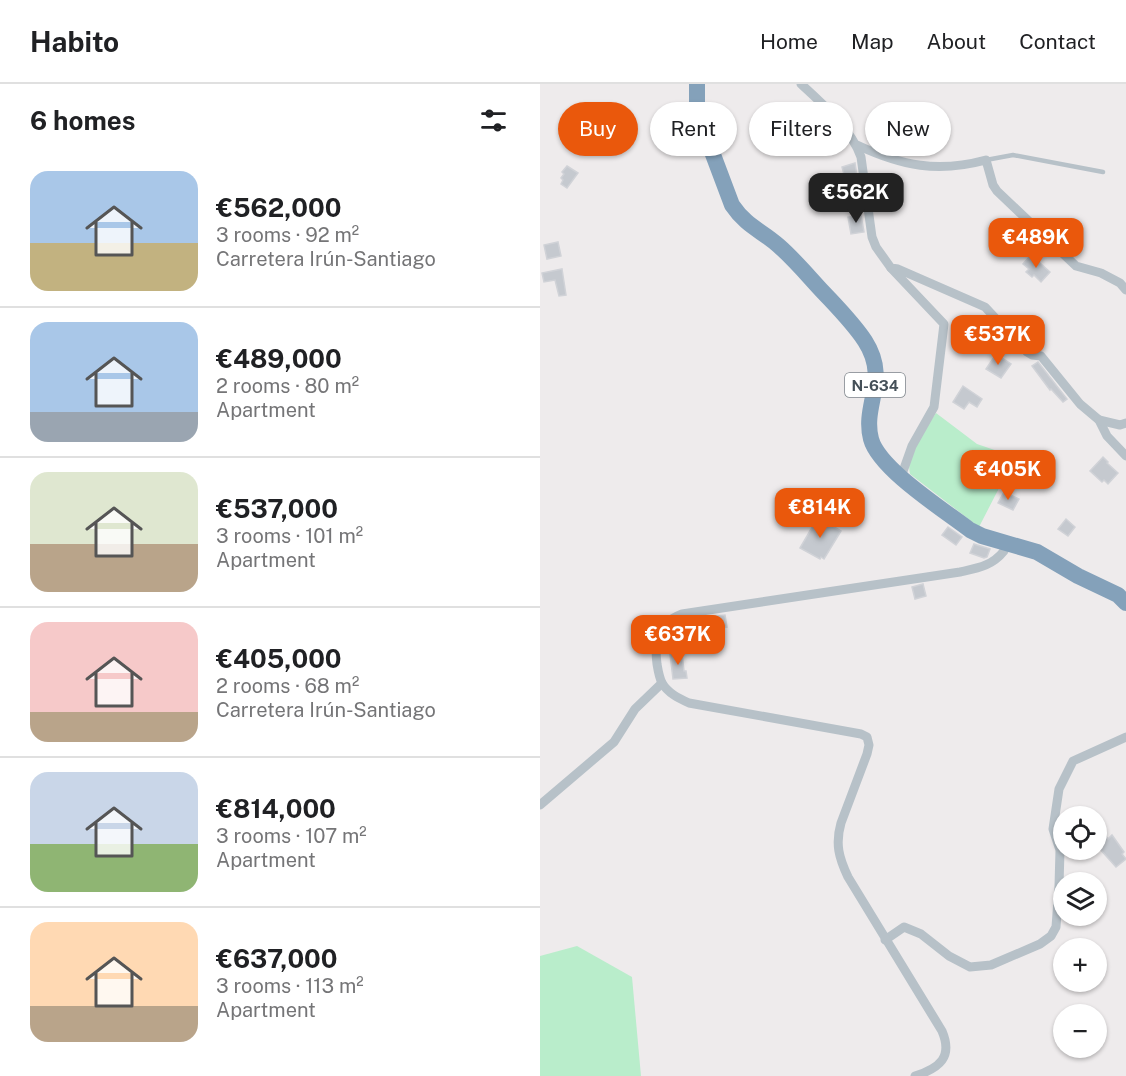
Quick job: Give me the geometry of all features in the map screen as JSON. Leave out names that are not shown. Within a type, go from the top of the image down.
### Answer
[{"type":"highway","name":"N-634","points":[[697,84],[698,112],[732,205],[741,218],[778,245],[851,322],[866,342],[874,358],[875,391],[869,431],[878,454],[890,468],[970,530],[982,536],[1037,552],[1078,576],[1118,595],[1126,603]]},
{"type":"street","points":[[801,84],[833,116],[857,146],[861,157],[872,237],[876,247],[891,268],[944,324],[934,407],[912,446],[901,477]]},
{"type":"street","points":[[857,146],[895,161],[941,168],[961,167],[986,160],[997,191],[1076,266],[1101,273],[1120,283],[1126,290]]},
{"type":"street","points":[[891,268],[985,307],[1027,352],[1041,356],[1080,404],[1099,420],[1107,436],[1126,456]]},
{"type":"street","points":[[1099,420],[1120,425],[1126,423]]},
{"type":"street","points":[[915,1076],[934,1071],[945,1057],[947,1044],[942,1031],[848,877],[837,849],[837,835],[867,754],[869,745],[867,737],[861,734],[689,703],[678,698],[662,683],[655,642],[663,626],[671,618],[696,612],[984,567],[996,561],[1004,551],[1004,542]]},
{"type":"street","points":[[540,805],[614,742],[635,709],[662,683]]},
{"type":"street","points":[[885,940],[904,927],[921,934],[949,956],[970,967],[991,965],[1040,944],[1051,936],[1056,927],[1059,886],[1060,850],[1053,829],[1059,789],[1073,760],[1126,737]]},
{"type":"lane","points":[[986,160],[1013,155],[1103,172]]},
{"type":"green space","points":[[936,413],[977,444],[1015,457],[979,527],[910,474],[910,458],[913,450]]},
{"type":"green space","points":[[577,946],[632,977],[641,1076],[540,1076],[540,956]]},
{"type":"building","points":[[855,163],[858,183],[847,186],[842,167]]},
{"type":"building","points":[[567,166],[578,173],[567,188],[561,184],[563,180],[561,178]]},
{"type":"building","points":[[861,215],[864,232],[851,234],[848,217]]},
{"type":"building","points":[[558,242],[561,256],[547,259],[544,245]]},
{"type":"building","points":[[1031,255],[1050,272],[1041,282],[1034,275],[1032,277],[1026,272],[1029,269],[1023,264]]},
{"type":"building","points":[[562,269],[566,295],[559,296],[555,280],[544,282],[542,273]]},
{"type":"building","points":[[996,354],[1011,364],[1001,378],[986,369]]},
{"type":"building","points":[[1038,362],[1067,399],[1063,402],[1050,390],[1032,366]]},
{"type":"building","points":[[963,386],[982,399],[977,407],[969,402],[964,409],[953,402]]},
{"type":"building","points":[[1103,457],[1118,473],[1108,484],[1104,480],[1102,482],[1090,471]]},
{"type":"building","points":[[1004,492],[1019,499],[1013,510],[998,503]]},
{"type":"building","points":[[818,517],[841,531],[824,559],[800,548]]},
{"type":"building","points":[[1066,519],[1075,527],[1068,536],[1058,529]]},
{"type":"building","points":[[948,527],[962,537],[956,545],[942,535]]},
{"type":"building","points":[[974,544],[990,549],[987,557],[970,553]]},
{"type":"building","points":[[923,584],[926,596],[915,599],[912,587]]},
{"type":"building","points":[[725,615],[727,627],[701,631],[699,618]]},
{"type":"building","points":[[687,621],[695,629],[676,648],[669,640]]},
{"type":"building","points":[[682,653],[687,678],[673,679],[670,654]]},
{"type":"building","points":[[1112,835],[1126,859],[1116,867],[1107,857],[1107,838]]}]
